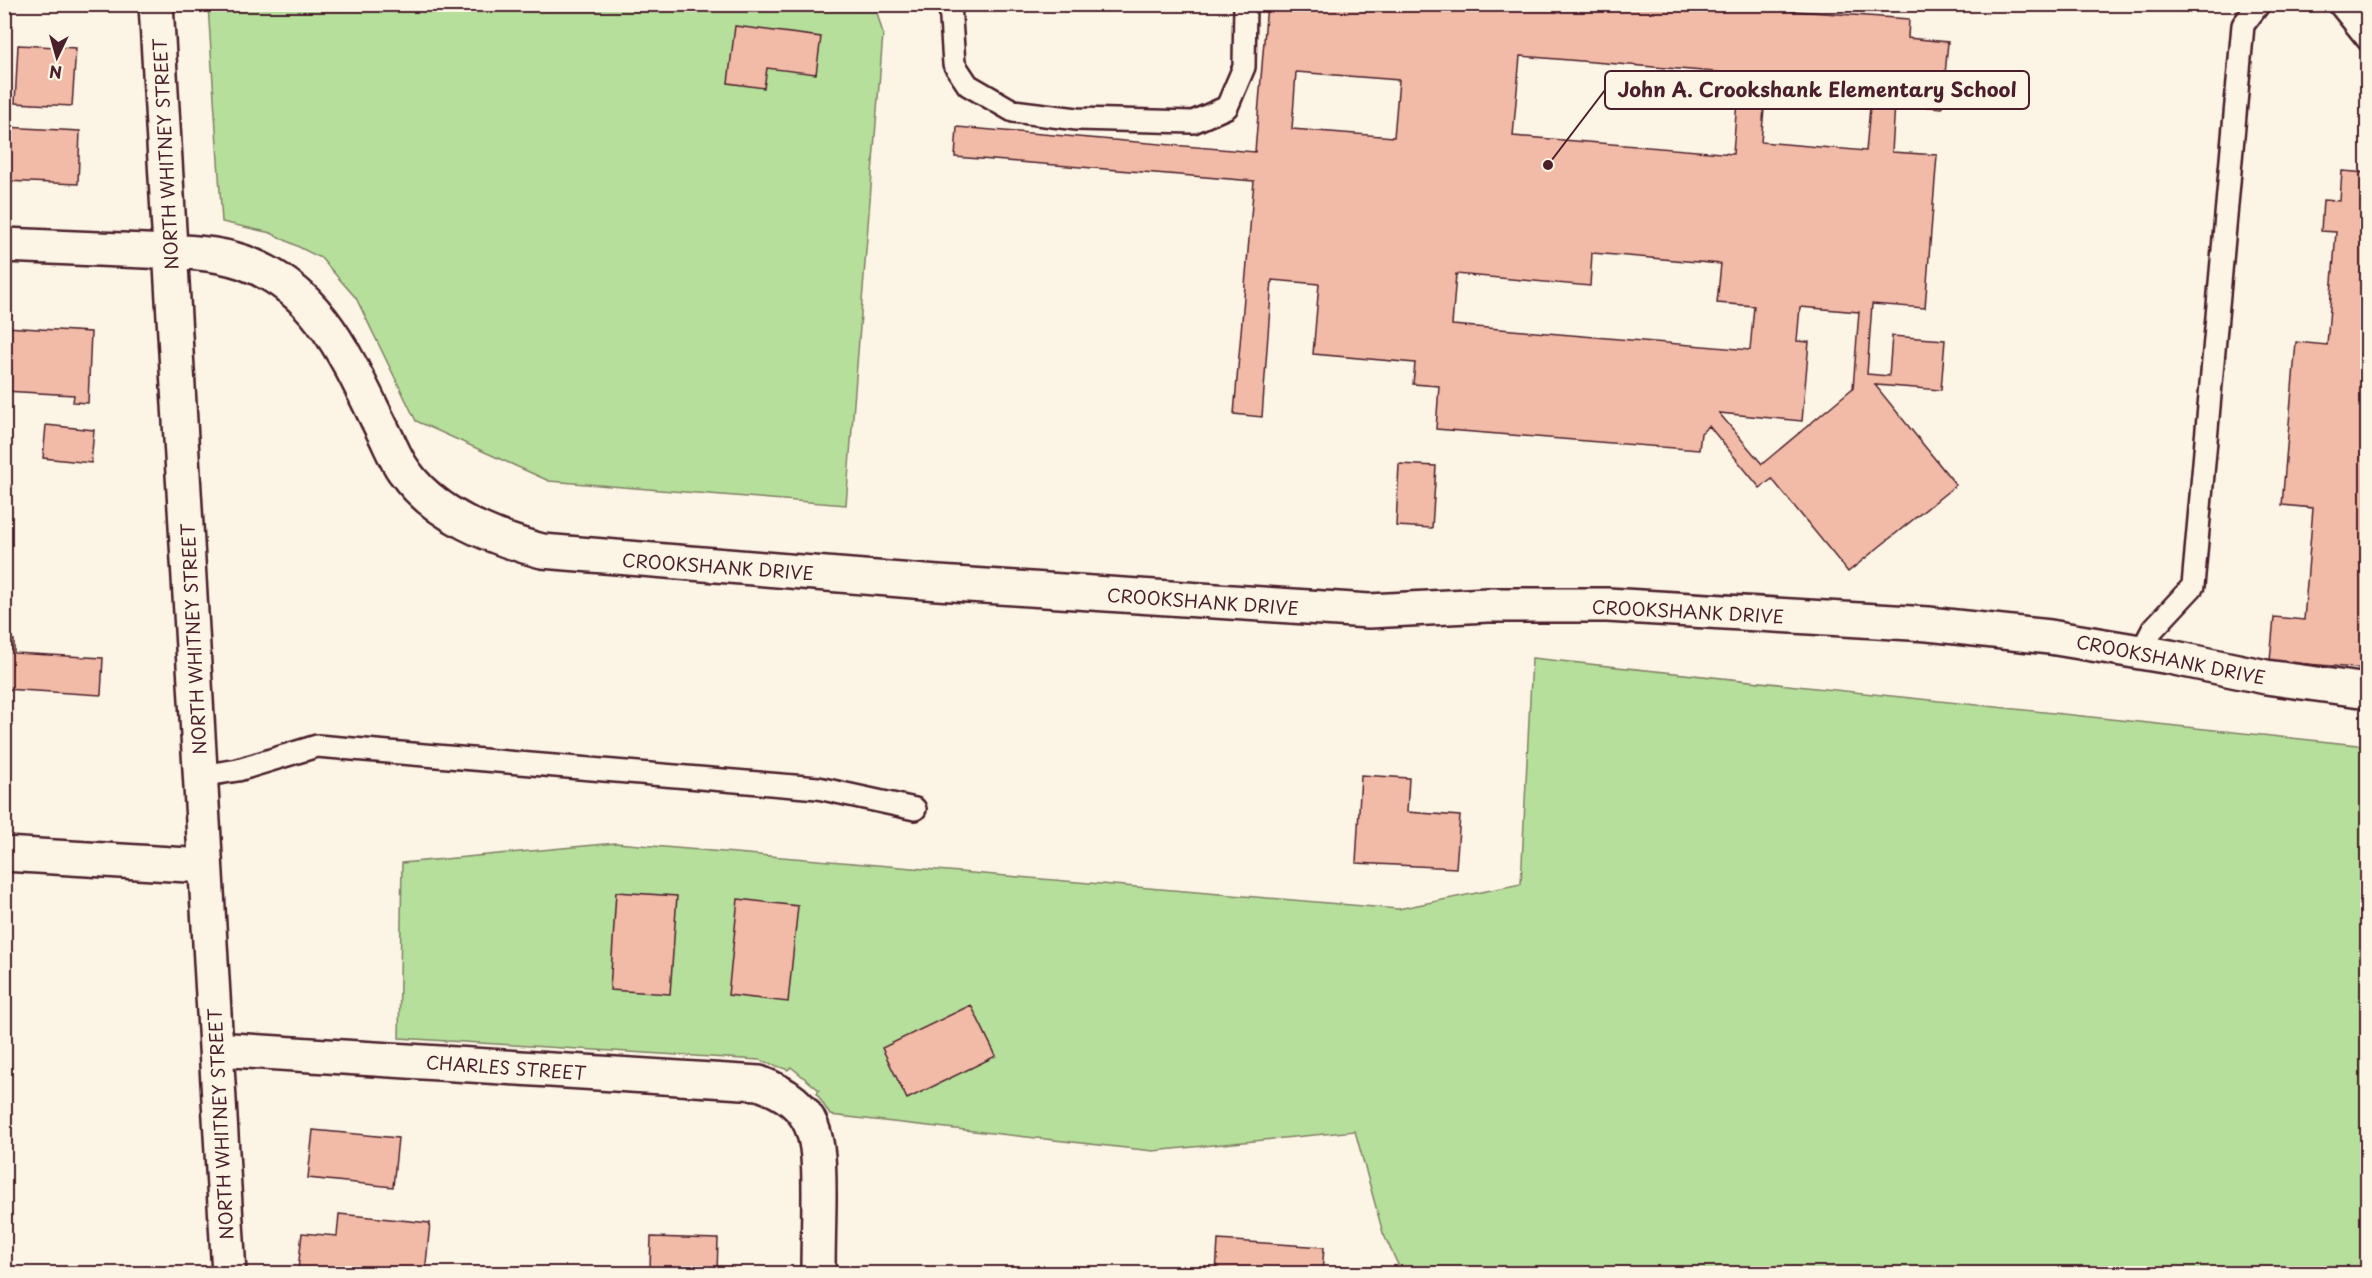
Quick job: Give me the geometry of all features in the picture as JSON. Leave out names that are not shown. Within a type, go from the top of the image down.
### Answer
[{"type":"street","name":"NORTH WHITNEY STREET","points":[[156,4],[229,1274]]},
{"type":"street","name":"CROOKSHANK DRIVE","points":[[4,245],[212,254],[244,262],[288,286],[324,320],[338,341],[404,472],[453,515],[481,531],[542,551],[938,584],[1370,611],[1488,605],[1607,605],[1904,623],[2050,637],[2141,652],[2266,677],[2367,692]]},
{"type":"street","points":[[4,854],[205,866]]},
{"type":"street","name":"CHARLES STREET","points":[[216,1049],[759,1083],[781,1091],[792,1098],[806,1114],[816,1135],[819,1158],[818,1274]]},
{"type":"lane","points":[[950,4],[954,64],[968,84],[1013,111],[1077,119],[1193,122],[1227,107],[1244,67],[1245,4]]},
{"type":"lane","points":[[2141,652],[2153,629],[2193,586],[2243,24],[2259,4]]},
{"type":"lane","points":[[2338,4],[2367,40]]},
{"type":"lane","points":[[200,776],[238,770],[316,746],[818,788],[915,809]]},
{"type":"green space","points":[[208,5],[875,5],[883,34],[846,505],[549,481],[416,421],[356,298],[321,258],[271,233],[222,222]]},
{"type":"green space","points":[[1532,658],[2367,746],[2367,1273],[1402,1273],[1383,1233],[1355,1131],[1153,1151],[830,1115],[817,1094],[819,1090],[791,1067],[788,1070],[760,1060],[399,1038],[402,863],[616,843],[1398,909],[1521,884]]},
{"type":"building","points":[[1267,4],[1766,4],[1766,9],[1909,19],[1908,38],[1948,42],[1942,108],[1895,104],[1892,152],[1937,155],[1925,308],[1872,304],[1867,374],[1889,376],[1892,336],[1945,340],[1941,390],[1875,385],[1956,485],[1848,572],[1772,479],[1760,488],[1709,426],[1701,433],[1699,450],[1436,429],[1439,386],[1413,384],[1415,363],[1313,354],[1319,284],[1272,280],[1262,417],[1234,414],[1254,181],[955,157],[957,127],[1255,152]],"holes":[[[1520,56],[1739,74],[1733,154],[1513,136]],[[1296,72],[1399,80],[1394,137],[1292,129]],[[1765,98],[1870,107],[1866,151],[1761,142]],[[1592,253],[1721,264],[1717,303],[1754,306],[1750,350],[1452,325],[1456,274],[1590,286]],[[1800,307],[1859,312],[1853,388],[1762,464],[1719,413],[1802,421],[1809,342],[1797,341]]]},
{"type":"building","points":[[735,26],[821,37],[816,74],[767,68],[764,88],[728,83]]},
{"type":"building","points":[[18,45],[76,48],[72,106],[15,103]]},
{"type":"building","points":[[4,127],[80,131],[78,184],[4,181]]},
{"type":"building","points":[[2342,171],[2368,173],[2368,669],[2270,661],[2274,617],[2304,620],[2313,508],[2282,505],[2296,342],[2327,345],[2336,232],[2321,231],[2323,200],[2340,201]]},
{"type":"building","points":[[4,327],[91,332],[88,403],[73,402],[74,395],[4,391]]},
{"type":"building","points":[[46,425],[94,430],[91,463],[43,458]]},
{"type":"building","points":[[1399,464],[1436,466],[1432,528],[1396,526]]},
{"type":"building","points":[[4,639],[14,640],[14,653],[103,658],[101,695],[4,689]]},
{"type":"building","points":[[1361,775],[1409,778],[1407,812],[1460,816],[1456,868],[1356,863]]},
{"type":"building","points":[[616,892],[677,896],[670,994],[610,990]]},
{"type":"building","points":[[738,899],[798,906],[788,1002],[728,995]]},
{"type":"building","points":[[971,1005],[996,1056],[907,1099],[882,1048]]},
{"type":"building","points":[[313,1130],[398,1138],[393,1187],[308,1178]]},
{"type":"building","points":[[339,1214],[430,1223],[425,1274],[333,1274],[298,1270],[302,1233],[337,1236]]},
{"type":"building","points":[[651,1237],[718,1239],[717,1274],[673,1274],[673,1269],[650,1269]]},
{"type":"building","points":[[1218,1240],[1324,1247],[1322,1274],[1216,1274]]},
{"type":"place","name":"John A. Crookshank Elementary School","points":[[1548,165]]}]
